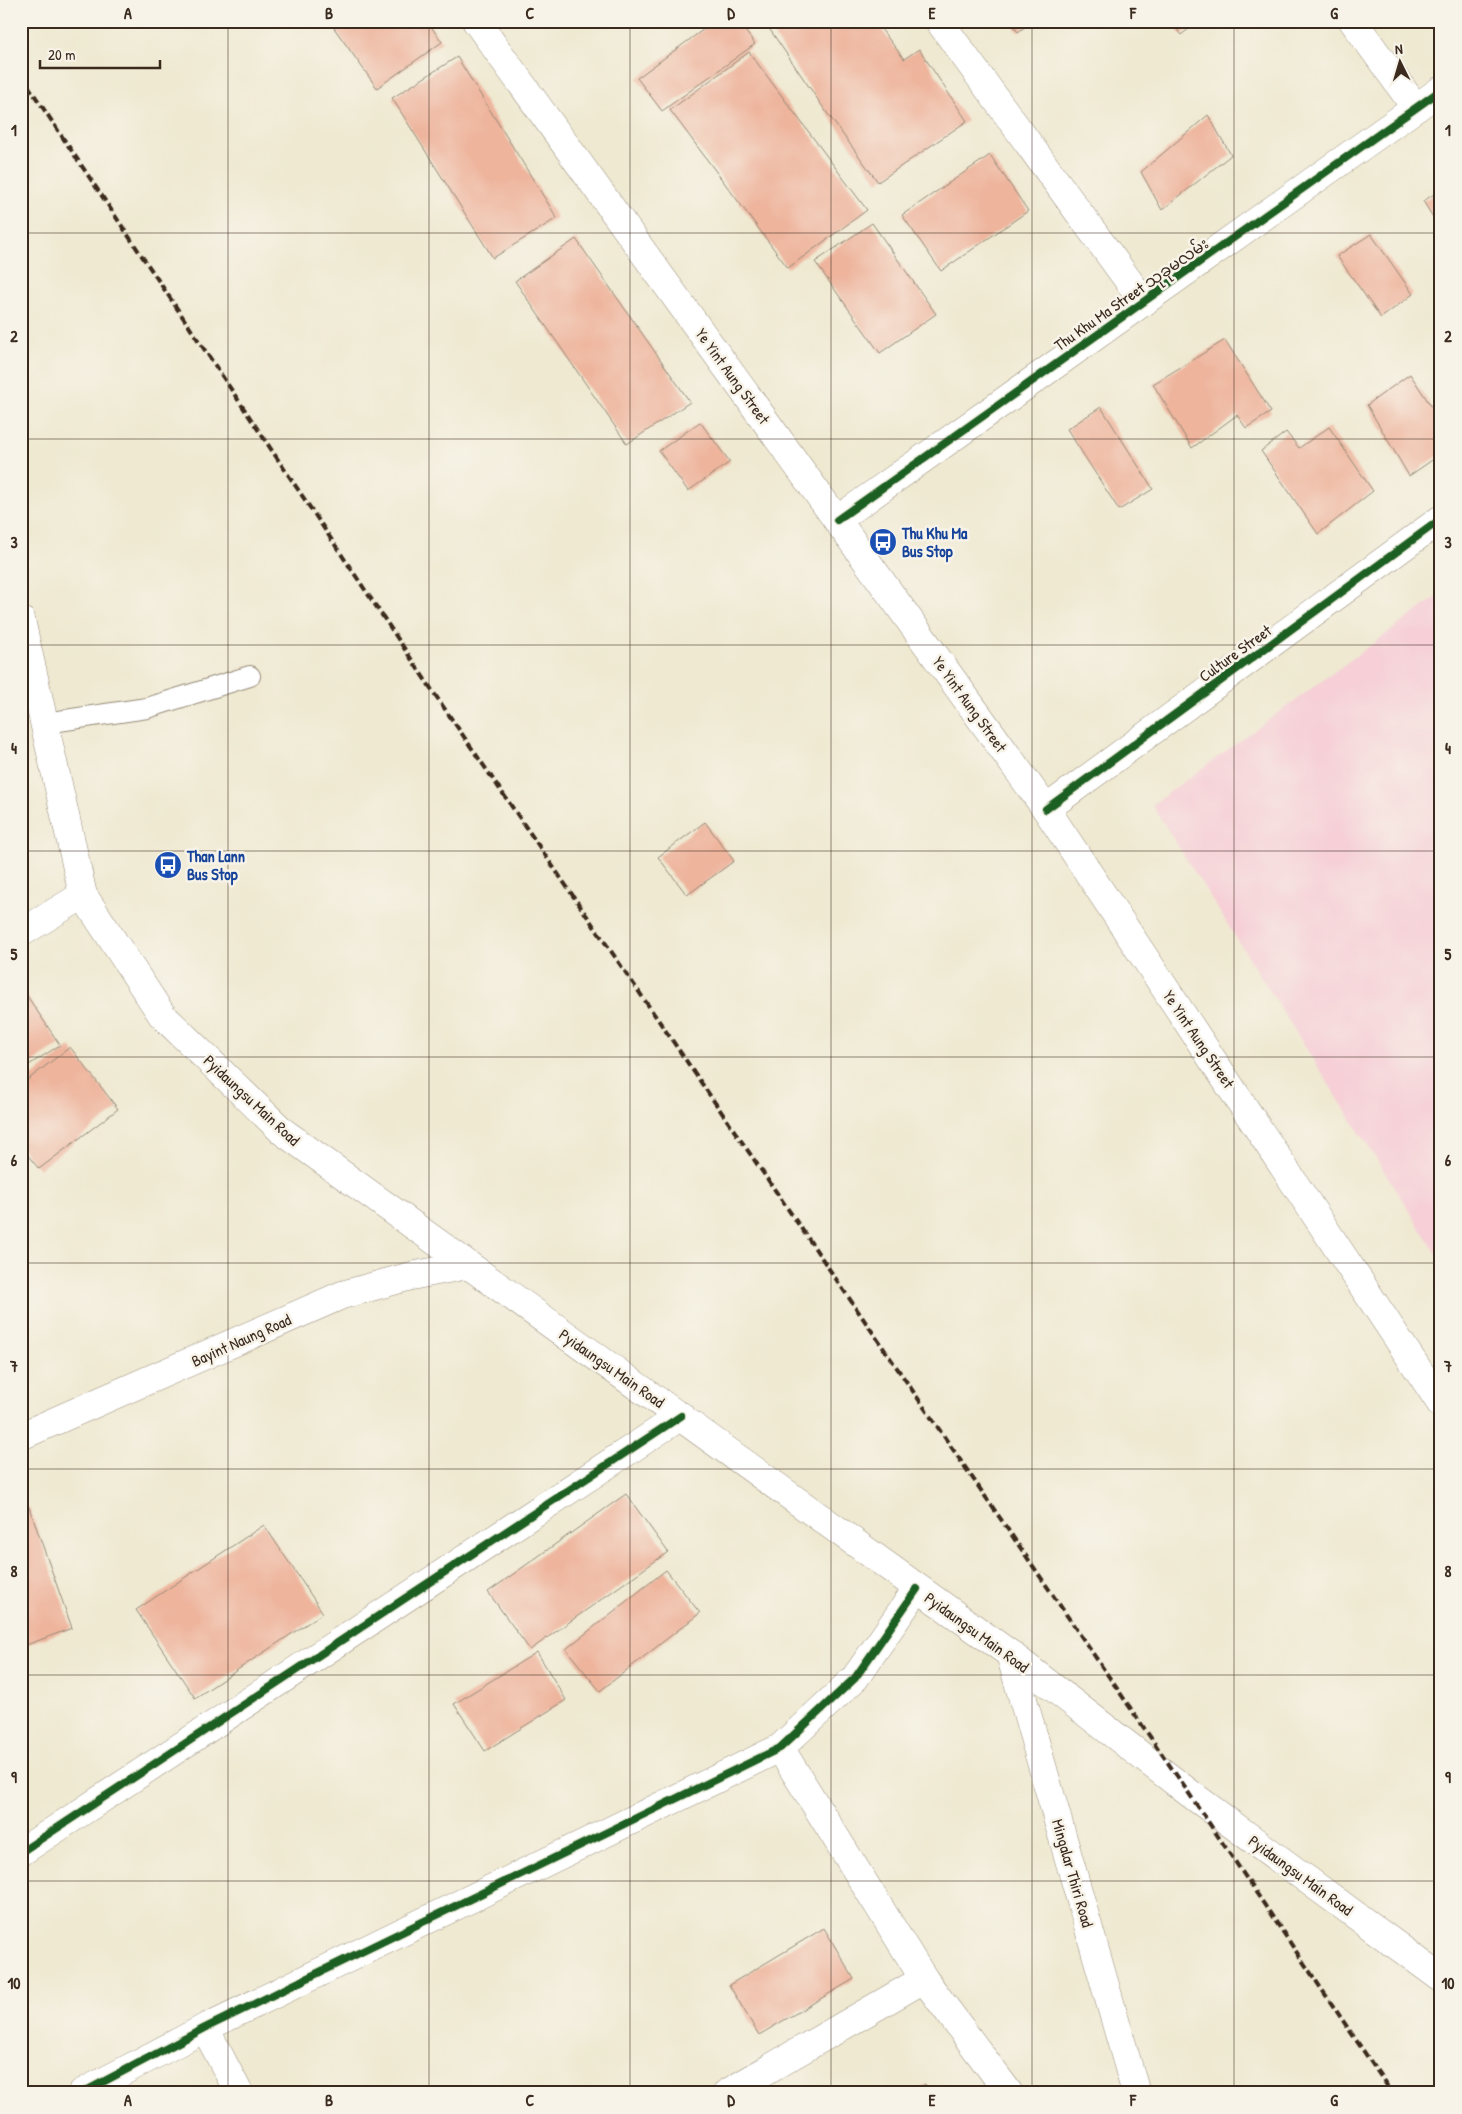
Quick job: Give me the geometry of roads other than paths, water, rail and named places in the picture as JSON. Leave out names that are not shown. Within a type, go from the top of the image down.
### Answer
[{"type":"street","name":"Ye Yint Aung Street","points":[[476,21],[1046,809],[1441,1404]]},
{"type":"street","points":[[939,21],[1144,302]]},
{"type":"street","points":[[1352,21],[1416,108]]},
{"type":"street","name":"Thu Khu Ma Street သုခုမလမ်း","points":[[837,520],[1441,90]]},
{"type":"street","name":"Culture Street","points":[[1046,809],[1441,520]]},
{"type":"street","name":"Pyidaungsu Main Road","points":[[21,620],[24,649],[44,723],[83,895],[162,1015],[282,1131],[1010,1654],[1188,1792],[1441,1978]]},
{"type":"street","points":[[21,932],[83,895]]},
{"type":"street","name":"Bayint Naung Road","points":[[21,1436],[342,1295],[411,1276],[468,1265]]},
{"type":"street","points":[[21,1852],[681,1416]]},
{"type":"street","points":[[82,2093],[205,2028],[780,1748],[854,1678],[917,1589]]},
{"type":"street","name":"Mingalar Thiri Road","points":[[1010,1654],[1136,2093]]},
{"type":"street","points":[[780,1748],[924,1979],[1009,2093]]},
{"type":"street","points":[[727,2093],[924,1979]]},
{"type":"street","points":[[205,2028],[239,2093]]},
{"type":"lane","points":[[44,723],[146,708],[250,676]]},
{"type":"railway","points":[[21,75],[438,699],[1188,1792],[1392,2093]]},
{"type":"place","name":"Thu Khu Ma Bus Stop","points":[[883,542]]},
{"type":"place","name":"Than Lann Bus Stop","points":[[168,865]]}]
